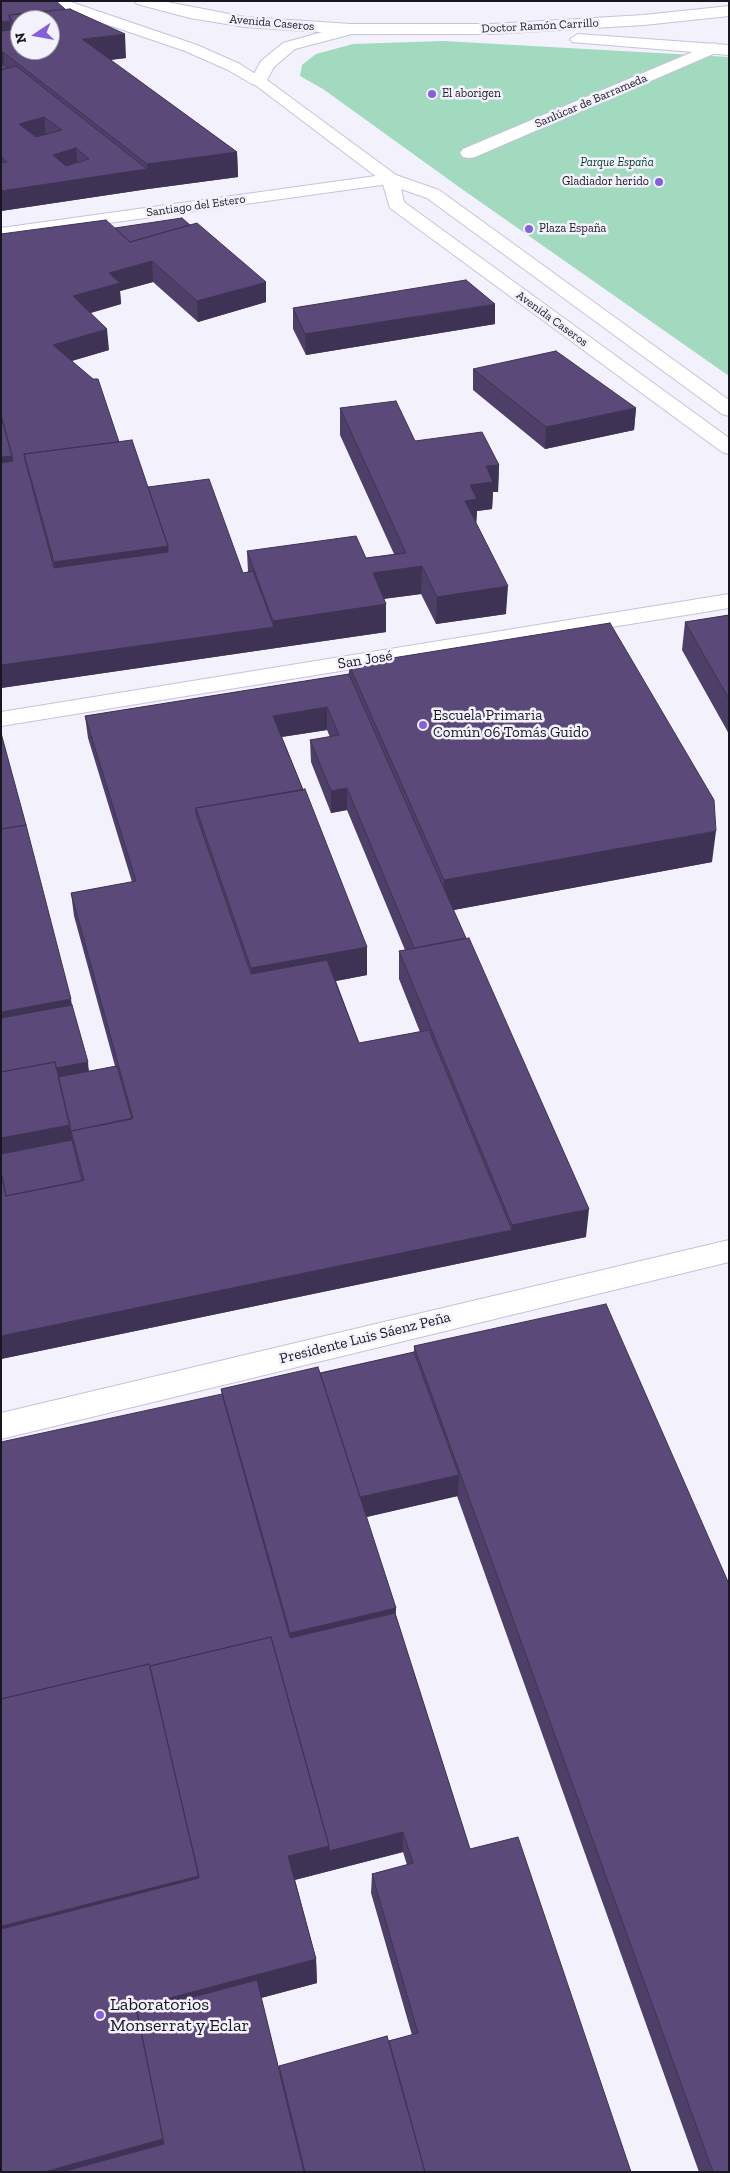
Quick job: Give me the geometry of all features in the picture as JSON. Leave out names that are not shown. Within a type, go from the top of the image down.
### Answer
[{"type":"main road","points":[[52,1],[191,48],[234,67],[258,81],[390,179],[433,194],[729,410]]},
{"type":"main road","name":"Avenida Caseros","points":[[142,1],[236,21],[351,29]]},
{"type":"main road","name":"Doctor Ramón Carrillo","points":[[351,29],[492,29],[660,18],[729,11]]},
{"type":"main road","name":"Avenida Caseros","points":[[258,81],[267,64],[289,46],[351,29]]},
{"type":"main road","points":[[492,29],[579,39],[721,49]]},
{"type":"main road","name":"Sanlúcar de Barrameda","points":[[469,153],[721,49]]},
{"type":"main road","name":"Avenida Caseros","points":[[390,179],[396,204],[729,448]]},
{"type":"main road","name":"Santiago del Estero","points":[[1,232],[390,179]]},
{"type":"main road","name":"San José","points":[[1,719],[729,600]]},
{"type":"main road","name":"Presidente Luis Sáenz Peña","points":[[1,1426],[729,1251]]},
{"type":"green space","name":"Parque España","points":[[443,41],[729,57],[729,376],[459,187],[323,89],[300,76],[302,65],[316,54],[353,44]]},
{"type":"building","points":[[1,1],[56,1],[65,9],[10,10],[10,21],[1,22]]},
{"type":"building","points":[[70,9],[125,34],[82,39],[237,152],[147,164],[13,60],[60,60],[60,10]]},
{"type":"building","points":[[10,30],[10,57],[1,52],[1,31]]},
{"type":"building","points":[[1,65],[4,65],[8,68],[1,70]]},
{"type":"building","points":[[16,66],[147,169],[1,191],[1,163],[7,162],[1,157],[1,70]],"holes":[[[44,117],[62,130],[36,137],[19,124]],[[76,148],[89,159],[66,166],[53,155]]]},
{"type":"building","points":[[182,218],[190,225],[130,242],[115,228]]},
{"type":"building","points":[[106,220],[130,242],[197,223],[266,282],[197,301],[152,261],[109,273],[120,283],[73,296],[107,329],[53,345],[93,379],[98,379],[119,442],[24,454],[54,568],[168,552],[168,546],[148,487],[209,479],[243,573],[253,571],[274,627],[1,665],[1,463],[13,461],[1,415],[1,234]]},
{"type":"building","points":[[466,280],[495,304],[305,334],[293,308]]},
{"type":"building","points":[[556,351],[636,408],[546,427],[473,369]]},
{"type":"building","points":[[396,401],[415,441],[482,432],[499,465],[486,466],[493,482],[470,485],[477,499],[465,501],[508,586],[437,597],[422,566],[373,573],[386,604],[273,621],[247,551],[356,536],[366,558],[406,553],[340,408]]},
{"type":"building","points":[[1,415],[12,456],[1,457]]},
{"type":"building","points":[[132,440],[168,546],[54,562],[24,454]]},
{"type":"building","points":[[729,615],[729,699],[685,622]]},
{"type":"building","points":[[610,623],[714,800],[716,831],[444,880],[349,665]]},
{"type":"building","points":[[349,674],[466,938],[414,948],[347,788],[331,791],[310,740],[339,735],[327,707],[273,716],[303,790],[196,808],[196,814],[251,974],[327,960],[359,1043],[429,1030],[512,1230],[1,1336],[1,1172],[6,1196],[84,1180],[71,1131],[133,1118],[71,893],[136,881],[85,716]]},
{"type":"building","points":[[1,733],[26,825],[1,829]]},
{"type":"building","points":[[305,789],[367,947],[251,968],[196,808]]},
{"type":"building","points":[[26,825],[71,999],[1,1012],[1,829]]},
{"type":"building","points":[[469,938],[589,1209],[512,1225],[399,951]]},
{"type":"building","points":[[72,1005],[88,1062],[56,1068],[55,1062],[1,1072],[1,1018]]},
{"type":"building","points":[[55,1062],[70,1125],[1,1138],[1,1072]]},
{"type":"building","points":[[117,1066],[132,1119],[71,1131],[58,1077]]},
{"type":"building","points":[[72,1140],[82,1181],[6,1196],[1,1172],[1,1154]]},
{"type":"building","points":[[606,1304],[729,1584],[729,2172],[713,2172],[414,1346]]},
{"type":"building","points":[[414,1352],[459,1475],[360,1497],[320,1373]]},
{"type":"building","points":[[318,1367],[396,1608],[290,1633],[221,1389]]},
{"type":"building","points":[[222,1394],[290,1638],[395,1613],[470,1849],[518,1837],[631,2172],[425,2172],[389,2041],[418,2033],[372,1874],[413,1863],[403,1832],[329,1851],[271,1637],[1,1699],[1,1442]]},
{"type":"building","points":[[271,1637],[329,1846],[288,1856],[316,1959],[136,2007],[163,2139],[44,2172],[1,2172],[1,1929],[199,1878],[150,1666]]},
{"type":"building","points":[[149,1664],[199,1876],[1,1926],[1,1699]]},
{"type":"building","points":[[257,1980],[304,2172],[62,2172],[164,2144],[137,2012]]},
{"type":"building","points":[[387,2036],[425,2172],[305,2172],[279,2066]]},
{"type":"place","name":"El aborigen","points":[[432,94]]},
{"type":"place","name":"Gladiador herido","points":[[659,182]]},
{"type":"place","name":"Plaza España","points":[[529,229]]},
{"type":"place","name":"Escuela Primaria Común 06 Tomás Guido","points":[[423,725]]},
{"type":"place","name":"Laboratorios Monserrat y Eclar","points":[[100,2015]]}]
